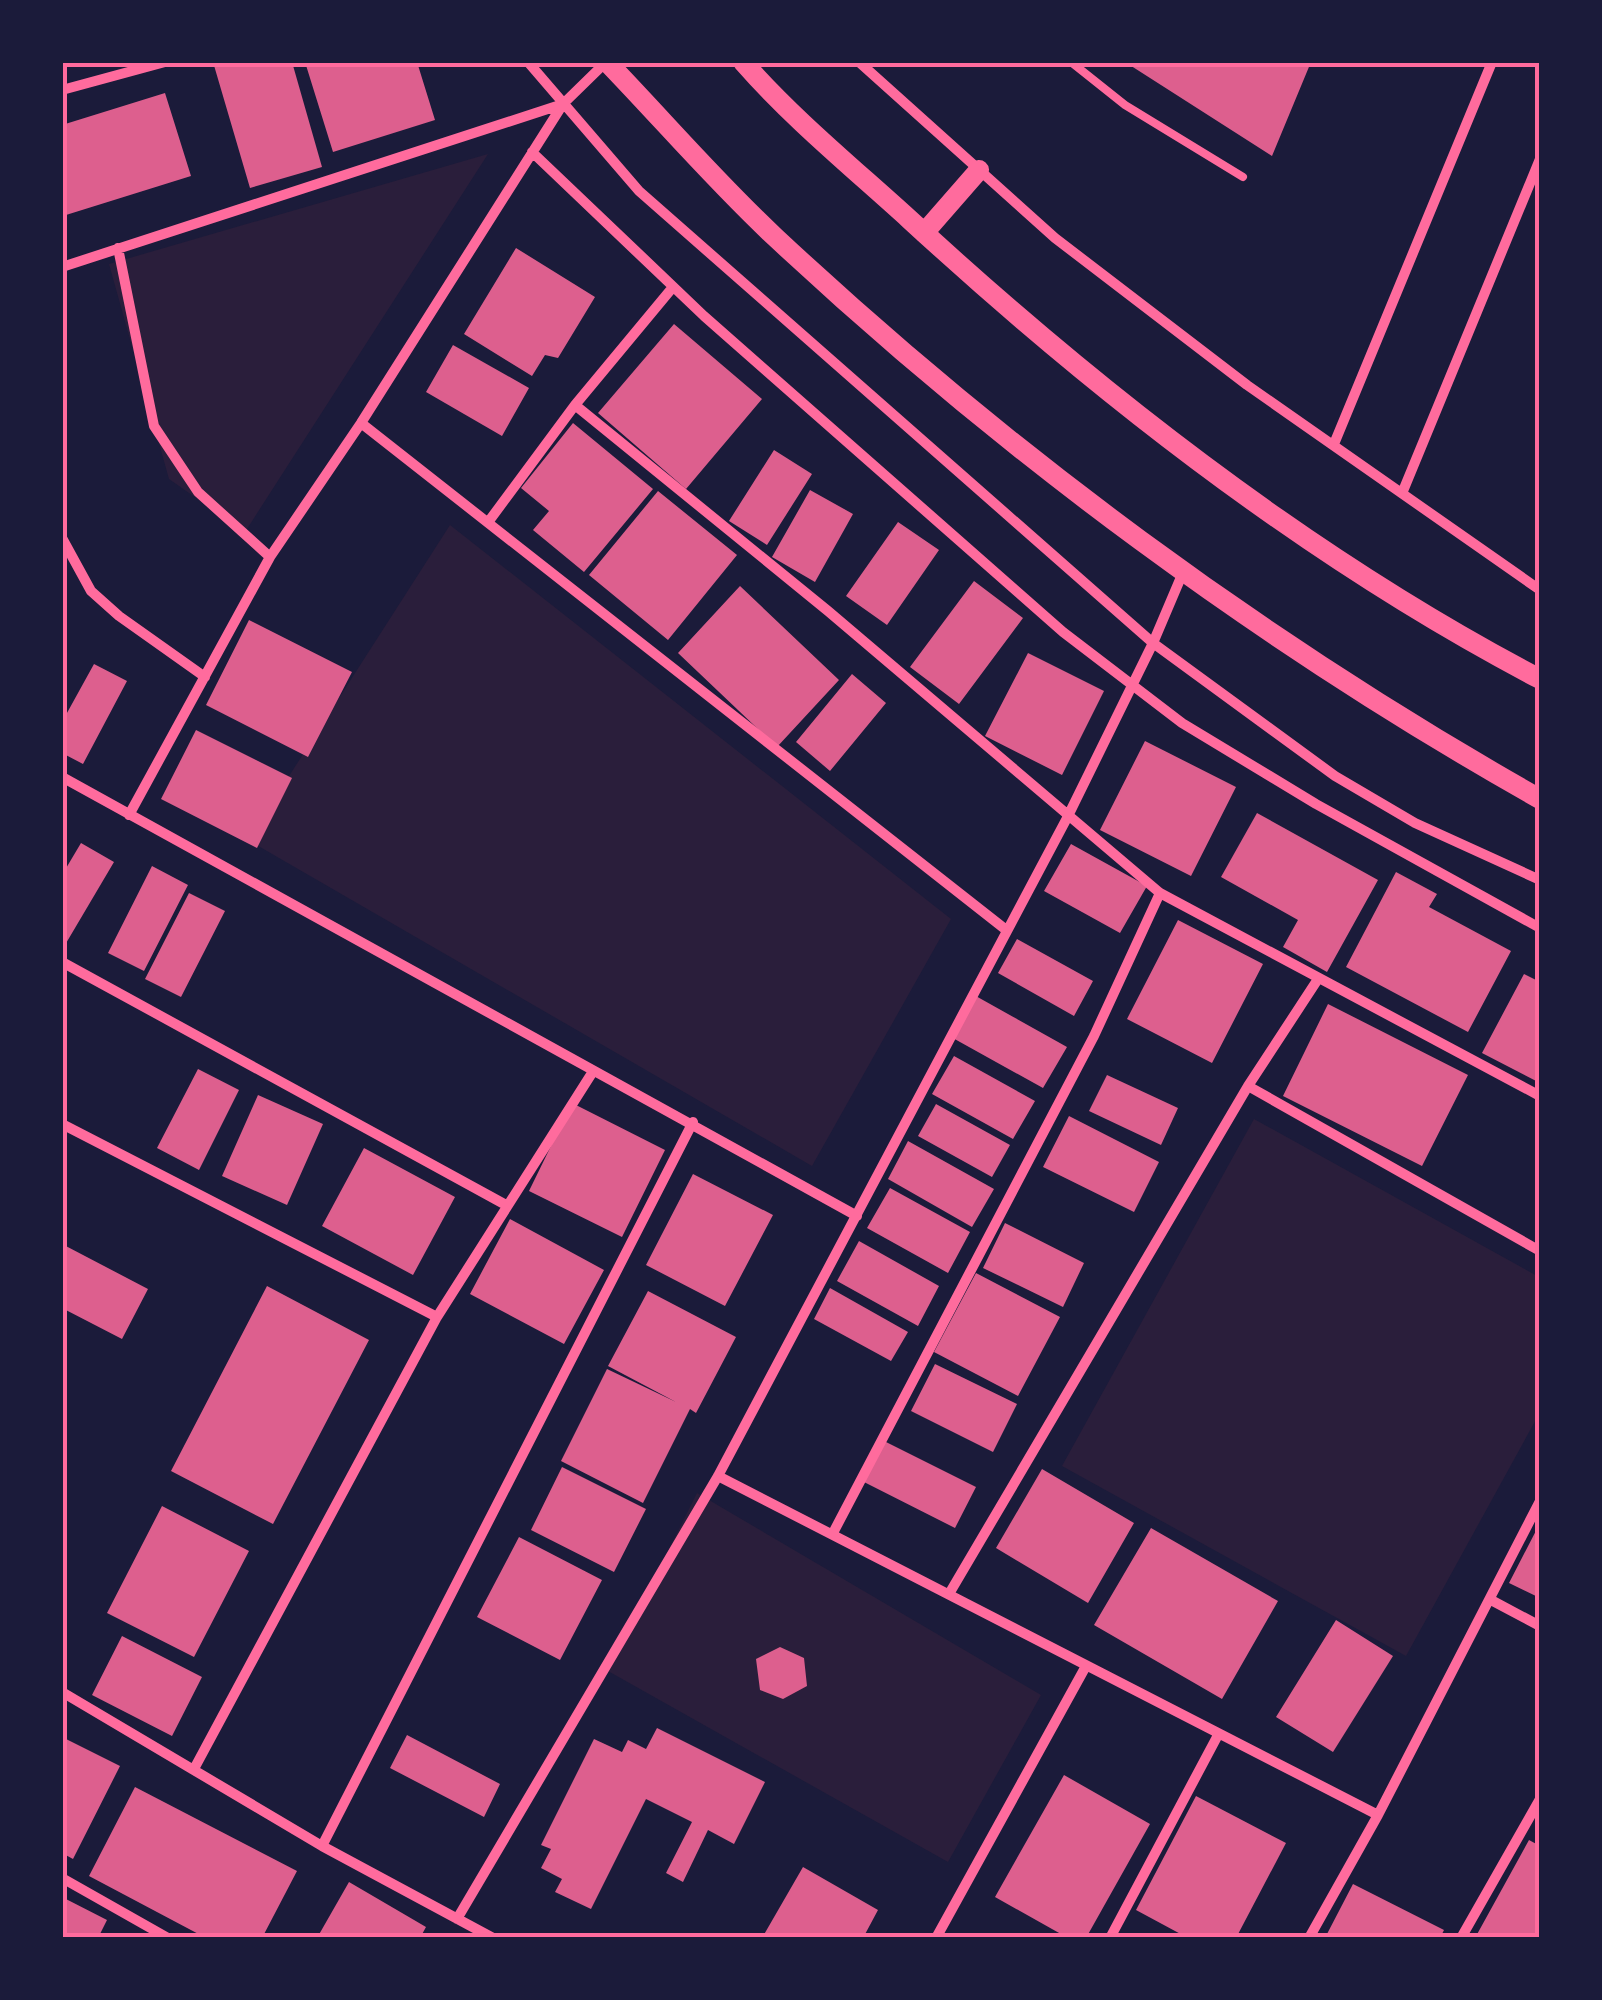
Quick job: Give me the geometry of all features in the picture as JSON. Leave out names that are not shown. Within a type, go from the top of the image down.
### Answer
[{"type":"main road","points":[[607,62],[772,235],[949,392],[1184,570],[1406,724],[1540,799]]},
{"type":"main road","points":[[743,62],[924,233],[1201,464],[1462,638],[1540,679]]},
{"type":"main road","points":[[924,233],[979,170]]},
{"type":"street","points":[[62,90],[165,62]]},
{"type":"street","points":[[528,62],[639,191],[1153,643],[1335,776],[1414,823],[1540,880]]},
{"type":"street","points":[[130,815],[270,558],[361,424],[563,104],[607,62]]},
{"type":"street","points":[[859,62],[1055,238],[1247,386],[1540,590]]},
{"type":"street","points":[[1334,444],[1492,62]]},
{"type":"street","points":[[62,267],[563,104]]},
{"type":"street","points":[[532,152],[673,287],[1063,632],[1182,723],[1299,794],[1540,928]]},
{"type":"street","points":[[1403,491],[1540,159]]},
{"type":"street","points":[[118,248],[154,426],[170,456],[198,492],[270,558]]},
{"type":"street","points":[[489,522],[574,405],[673,287]]},
{"type":"street","points":[[574,405],[828,612],[1160,893],[1540,1096]]},
{"type":"street","points":[[361,424],[1005,929]]},
{"type":"street","points":[[62,538],[91,591],[118,616],[205,677]]},
{"type":"street","points":[[457,1919],[718,1476],[1067,818],[1153,643],[1184,570]]},
{"type":"street","points":[[62,777],[592,1073],[694,1122],[857,1216]]},
{"type":"street","points":[[833,1534],[1094,1036],[1160,893]]},
{"type":"street","points":[[62,962],[506,1205]]},
{"type":"street","points":[[949,1594],[1248,1086],[1318,979]]},
{"type":"street","points":[[194,1769],[437,1317],[592,1073]]},
{"type":"street","points":[[1248,1086],[1540,1252]]},
{"type":"street","points":[[322,1846],[694,1122]]},
{"type":"street","points":[[62,1124],[437,1317]]},
{"type":"street","points":[[718,1476],[1378,1815]]},
{"type":"street","points":[[1309,1938],[1378,1815],[1540,1500]]},
{"type":"street","points":[[1491,1600],[1540,1626]]},
{"type":"street","points":[[936,1938],[1086,1666]]},
{"type":"street","points":[[62,1692],[322,1846],[494,1938]]},
{"type":"street","points":[[1110,1938],[1218,1734]]},
{"type":"street","points":[[1461,1938],[1540,1799]]},
{"type":"street","points":[[62,1878],[168,1938]]},
{"type":"lane","points":[[1071,62],[1125,105],[1243,177]]},
{"type":"shaded area","points":[[488,154],[245,532],[169,479],[109,264]]},
{"type":"shaded area","points":[[450,525],[951,919],[812,1166],[248,840]]},
{"type":"shaded area","points":[[1254,1119],[1539,1277],[1539,1414],[1406,1656],[1062,1466]]},
{"type":"shaded area","points":[[697,1493],[1041,1695],[948,1862],[608,1671]]},
{"type":"building","points":[[213,62],[292,62],[322,167],[250,188]]},
{"type":"building","points":[[305,62],[417,62],[435,120],[333,152]]},
{"type":"building","points":[[1125,62],[1311,62],[1272,156]]},
{"type":"building","points":[[165,93],[191,176],[66,215],[62,125]]},
{"type":"building","points":[[516,248],[595,297],[558,358],[545,355],[532,376],[464,334]]},
{"type":"building","points":[[674,324],[762,399],[686,489],[598,413]]},
{"type":"building","points":[[453,345],[529,388],[502,436],[426,392]]},
{"type":"building","points":[[573,423],[653,489],[584,572],[533,530],[549,511],[521,488]]},
{"type":"building","points":[[774,450],[812,474],[767,545],[729,521]]},
{"type":"building","points":[[810,490],[853,514],[815,582],[772,557]]},
{"type":"building","points":[[658,491],[737,555],[668,640],[589,575]]},
{"type":"building","points":[[898,522],[939,550],[887,625],[846,596]]},
{"type":"building","points":[[974,581],[1023,618],[959,704],[910,667]]},
{"type":"building","points":[[740,586],[839,680],[777,747],[678,653]]},
{"type":"building","points":[[249,620],[352,672],[308,757],[206,705]]},
{"type":"building","points":[[1028,653],[1104,691],[1062,775],[985,736]]},
{"type":"building","points":[[94,664],[127,681],[83,764],[62,753],[62,722]]},
{"type":"building","points":[[852,674],[886,703],[830,771],[796,742]]},
{"type":"building","points":[[196,730],[292,778],[257,848],[161,799]]},
{"type":"building","points":[[1145,741],[1236,787],[1191,876],[1100,830]]},
{"type":"building","points":[[1257,813],[1378,880],[1327,972],[1283,947],[1298,920],[1221,877]]},
{"type":"building","points":[[81,843],[114,862],[62,950],[62,875]]},
{"type":"building","points":[[1071,844],[1147,886],[1120,933],[1044,891]]},
{"type":"building","points":[[152,866],[188,885],[144,971],[108,953]]},
{"type":"building","points":[[1396,872],[1437,894],[1429,907],[1511,951],[1468,1032],[1346,967]]},
{"type":"building","points":[[189,893],[225,911],[181,997],[145,979]]},
{"type":"building","points":[[1178,920],[1263,964],[1212,1063],[1127,1019]]},
{"type":"building","points":[[1017,939],[1093,981],[1074,1016],[998,973]]},
{"type":"building","points":[[1524,974],[1540,982],[1540,1083],[1482,1053]]},
{"type":"building","points":[[974,995],[1067,1047],[1043,1088],[951,1037]]},
{"type":"building","points":[[1328,1004],[1468,1075],[1422,1166],[1283,1096]]},
{"type":"building","points":[[954,1056],[1035,1101],[1013,1139],[932,1094]]},
{"type":"building","points":[[198,1069],[239,1090],[199,1170],[157,1148]]},
{"type":"building","points":[[1107,1075],[1178,1108],[1161,1145],[1089,1111]]},
{"type":"building","points":[[258,1095],[323,1124],[287,1205],[222,1176]]},
{"type":"building","points":[[572,1103],[665,1150],[622,1237],[529,1191]]},
{"type":"building","points":[[936,1104],[1010,1145],[992,1177],[918,1136]]},
{"type":"building","points":[[1069,1116],[1159,1162],[1134,1212],[1043,1167]]},
{"type":"building","points":[[908,1141],[994,1189],[972,1227],[888,1179]]},
{"type":"building","points":[[364,1148],[455,1197],[413,1275],[322,1226]]},
{"type":"building","points":[[693,1174],[773,1215],[725,1306],[646,1265]]},
{"type":"building","points":[[890,1188],[970,1232],[948,1273],[867,1228]]},
{"type":"building","points":[[510,1219],[604,1270],[564,1344],[470,1294]]},
{"type":"building","points":[[1005,1223],[1084,1263],[1063,1307],[983,1268]]},
{"type":"building","points":[[859,1241],[939,1286],[918,1326],[837,1281]]},
{"type":"building","points":[[62,1244],[148,1289],[122,1339],[62,1308]]},
{"type":"building","points":[[976,1273],[1060,1317],[1018,1396],[934,1352]]},
{"type":"building","points":[[267,1286],[369,1340],[273,1524],[171,1471]]},
{"type":"building","points":[[830,1288],[908,1332],[891,1361],[814,1319]]},
{"type":"building","points":[[648,1291],[736,1337],[696,1413],[690,1409],[643,1503],[561,1461],[607,1369],[676,1402],[608,1366]]},
{"type":"building","points":[[935,1364],[1017,1404],[993,1452],[911,1411]]},
{"type":"building","points":[[882,1440],[976,1487],[955,1528],[862,1481]]},
{"type":"building","points":[[562,1467],[646,1509],[614,1572],[531,1530]]},
{"type":"building","points":[[1042,1469],[1134,1523],[1088,1603],[996,1548]]},
{"type":"building","points":[[162,1506],[249,1551],[194,1657],[107,1613]]},
{"type":"building","points":[[1540,1523],[1540,1598],[1509,1583]]},
{"type":"building","points":[[1151,1528],[1278,1601],[1222,1699],[1094,1625]]},
{"type":"building","points":[[519,1537],[602,1580],[560,1660],[477,1617]]},
{"type":"building","points":[[1336,1620],[1393,1656],[1333,1752],[1276,1717]]},
{"type":"building","points":[[122,1636],[202,1677],[172,1736],[92,1695]]},
{"type":"building","points":[[780,1647],[804,1658],[807,1686],[783,1699],[760,1690],[756,1659]]},
{"type":"building","points":[[657,1728],[765,1782],[734,1844],[708,1830],[683,1882],[666,1873],[692,1822],[646,1799],[591,1909],[555,1892],[562,1879],[541,1868],[551,1849],[541,1845],[594,1739],[622,1752],[628,1740],[646,1749]]},
{"type":"building","points":[[407,1735],[500,1784],[484,1817],[390,1768]]},
{"type":"building","points":[[62,1737],[120,1766],[73,1859],[62,1853]]},
{"type":"building","points":[[1064,1775],[1150,1824],[1086,1938],[1068,1938],[995,1897]]},
{"type":"building","points":[[135,1787],[297,1871],[262,1938],[206,1938],[89,1876]]},
{"type":"building","points":[[1196,1796],[1286,1843],[1236,1938],[1188,1938],[1136,1910]]},
{"type":"building","points":[[1529,1840],[1540,1846],[1540,1938],[1475,1938]]},
{"type":"building","points":[[803,1867],[878,1910],[863,1938],[762,1938]]},
{"type":"building","points":[[349,1882],[426,1927],[420,1938],[317,1938]]},
{"type":"building","points":[[1353,1884],[1444,1930],[1440,1938],[1327,1934]]},
{"type":"building","points":[[62,1897],[107,1920],[98,1938],[62,1938]]}]
